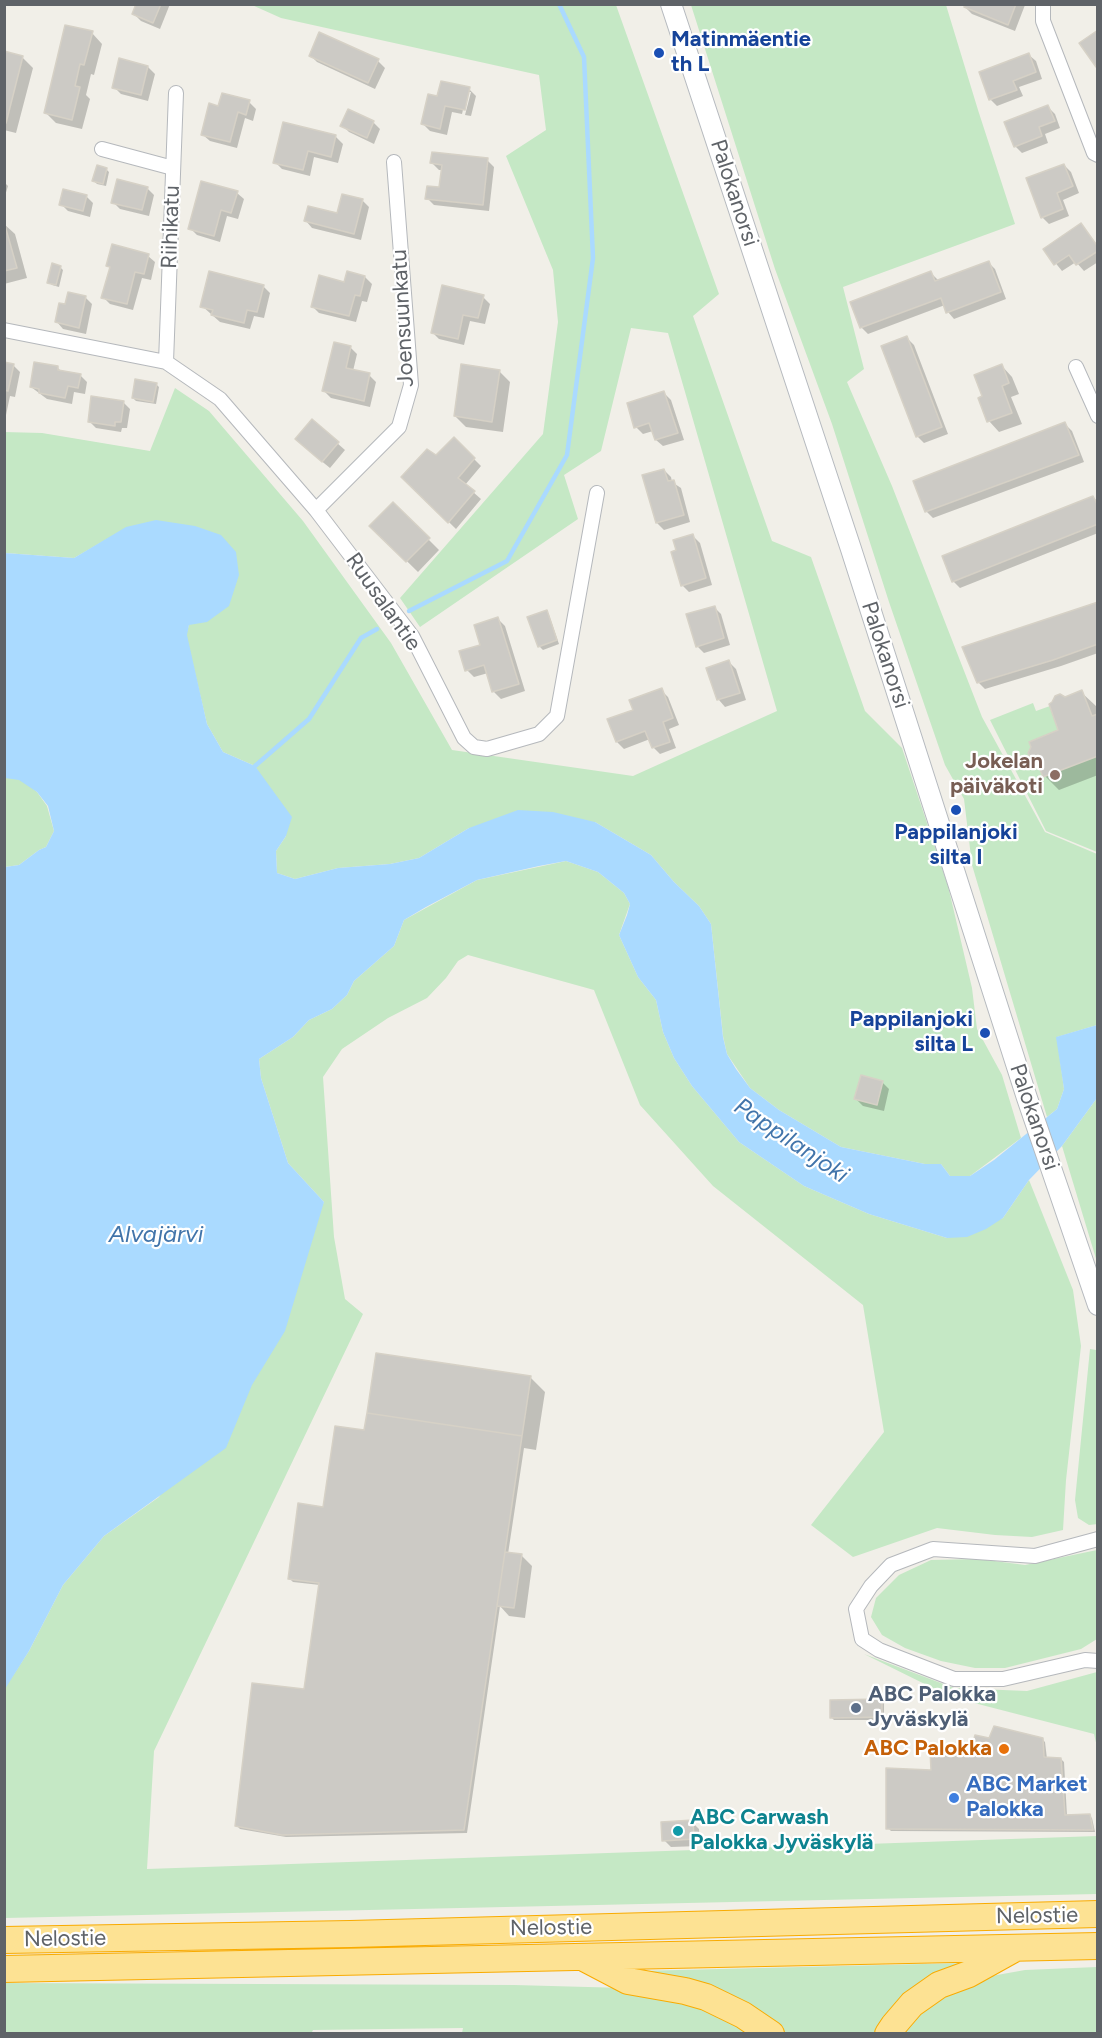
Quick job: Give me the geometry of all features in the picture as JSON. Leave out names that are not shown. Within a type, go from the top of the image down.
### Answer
[{"type":"highway","name":"Nelostie","points":[[4,1940],[338,1934],[1098,1914]]},
{"type":"highway","name":"Nelostie","points":[[4,1969],[1098,1946]]},
{"type":"highway","points":[[888,2034],[912,2004],[939,1985],[969,1974],[1017,1947]]},
{"type":"highway","points":[[583,1958],[628,1981],[706,1997],[743,2015],[771,2034]]},
{"type":"main road","name":"Palokanorsi","points":[[671,4],[851,549],[1027,1098],[1098,1305]]},
{"type":"street","points":[[1043,4],[1043,21],[1094,153],[1098,155]]},
{"type":"street","name":"Riihikatu","points":[[166,362],[176,93]]},
{"type":"street","points":[[102,150],[173,168]]},
{"type":"street","name":"Joensuunkatu","points":[[316,510],[399,427],[411,385],[394,162]]},
{"type":"street","name":"Ruusalantie","points":[[4,330],[166,362],[220,399],[316,510],[412,636],[464,738],[474,747],[487,748],[539,734],[557,716],[597,493]]},
{"type":"street","points":[[1076,367],[1098,416]]},
{"type":"street","points":[[1098,1539],[1035,1556],[933,1549],[891,1565],[871,1586],[856,1609],[862,1639],[879,1650],[954,1679],[1003,1679],[1091,1661],[1098,1652]]},
{"type":"green space","points":[[252,5],[616,5],[719,294],[693,316],[772,541],[811,557],[865,711],[902,748],[948,886],[972,988],[977,1029],[1002,1075],[1021,1138],[970,1176],[950,1176],[941,1164],[925,1164],[841,1147],[779,1110],[750,1088],[727,1054],[711,924],[699,906],[651,855],[595,822],[469,828],[419,858],[390,864],[338,868],[295,879],[277,873],[276,851],[286,836],[255,766],[223,752],[207,724],[186,635],[189,625],[128,527],[74,558],[5,553],[4,432],[42,433],[150,451],[175,388],[209,411],[303,521],[391,643],[452,750],[633,776],[777,711],[668,333],[631,328],[601,451],[564,475],[578,519],[420,627],[400,598],[543,434],[558,322],[553,270],[506,156],[546,130],[539,75],[281,18]]},
{"type":"green space","points":[[691,5],[946,5],[1015,224],[843,287],[864,369],[847,382],[892,486],[982,717],[1045,832],[1097,854],[1097,1025],[1057,1037],[1064,1089],[1057,1109],[1047,1117],[972,865],[964,799],[945,765],[889,602],[832,424],[775,269]]},
{"type":"green space","name":"Jokelan päiväkoti","points":[[1033,703],[1036,711],[1050,706],[1058,730],[1029,742],[1031,747],[1097,756],[1097,852],[1046,831],[990,720]]},
{"type":"green space","points":[[4,763],[37,792],[47,806],[54,831],[46,847],[19,865],[5,867]]},
{"type":"green space","points":[[566,861],[598,872],[624,893],[630,904],[619,935],[638,977],[656,1000],[663,1032],[674,1058],[692,1086],[739,1142],[804,1186],[869,1214],[947,1238],[1003,1218],[1029,1180],[1073,1290],[1081,1346],[1066,1480],[1063,1530],[1032,1537],[937,1528],[853,1557],[811,1525],[884,1432],[863,1305],[713,1186],[640,1105],[594,990],[468,955],[458,961],[427,998],[388,1018],[342,1049],[323,1077],[334,1237],[345,1299],[363,1314],[154,1751],[147,1869],[1097,1836],[1097,1894],[5,1918],[4,1689],[29,1651],[63,1585],[104,1536],[159,1497],[324,1202],[288,1163],[261,1078],[259,1059],[293,1037],[309,1020],[332,1009],[347,995],[354,981],[394,946],[404,920],[477,880]]},
{"type":"green space","points":[[1097,1098],[1097,1262],[1062,1146]]},
{"type":"green space","points":[[1090,1349],[1096,1350],[1097,1366],[1098,1524],[1089,1525],[1078,1518],[1075,1500]]},
{"type":"green space","points":[[1097,1550],[1097,1639],[1081,1649],[1005,1668],[975,1668],[941,1661],[905,1648],[882,1635],[871,1617],[876,1598],[899,1575],[931,1560],[979,1559],[1025,1565]]},
{"type":"green space","points":[[864,1654],[954,1688],[1027,1691],[1097,1672],[1097,1747],[1094,1734],[951,1697]]},
{"type":"green space","points":[[964,1963],[879,2034],[783,2033],[637,1971]]},
{"type":"green space","points":[[1097,1967],[1097,2033],[900,2034],[919,2012],[943,1994],[971,1982],[1025,1970]]},
{"type":"green space","points":[[5,1983],[514,1985],[625,1988],[683,1999],[753,2033],[462,2033],[463,2028],[313,2030],[311,2034],[5,2032]]},
{"type":"water","name":"Alvajärvi","points":[[156,520],[195,526],[221,535],[236,552],[239,575],[229,606],[207,622],[189,625],[187,635],[207,724],[223,752],[255,766],[292,817],[286,836],[276,851],[277,873],[295,879],[338,868],[390,864],[419,858],[469,828],[518,810],[553,812],[595,822],[651,855],[699,906],[711,924],[723,1037],[727,1054],[750,1088],[779,1110],[841,1147],[925,1164],[941,1164],[950,1176],[970,1176],[994,1160],[1057,1109],[1064,1089],[1056,1037],[1097,1025],[1097,1098],[1062,1146],[1029,1180],[1003,1218],[967,1237],[947,1238],[869,1214],[804,1186],[739,1142],[692,1086],[674,1058],[663,1032],[656,1000],[638,977],[619,935],[630,904],[624,893],[598,872],[566,861],[539,866],[477,880],[426,907],[404,920],[394,946],[354,981],[347,995],[332,1009],[309,1020],[293,1037],[259,1059],[261,1078],[288,1163],[324,1202],[285,1331],[252,1385],[226,1448],[104,1536],[63,1585],[29,1651],[5,1689],[5,867],[19,865],[46,847],[54,831],[48,806],[37,792],[19,780],[5,778],[5,553],[74,558],[126,527]]},
{"type":"building","points":[[136,4],[161,4],[153,23],[132,14]]},
{"type":"building","points":[[965,4],[1016,4],[1008,25],[964,7]]},
{"type":"building","points":[[65,25],[93,31],[84,65],[80,64],[75,86],[80,87],[72,120],[44,113]]},
{"type":"building","points":[[1098,30],[1098,65],[1096,67],[1079,43]]},
{"type":"building","points":[[319,32],[379,59],[368,83],[309,56]]},
{"type":"building","points":[[4,51],[23,56],[6,123],[4,123]]},
{"type":"building","points":[[1029,53],[1036,72],[1013,81],[1017,90],[989,100],[979,72]]},
{"type":"building","points":[[119,58],[148,66],[141,95],[112,88]]},
{"type":"building","points":[[441,81],[470,87],[465,110],[445,106],[440,129],[421,124],[428,94],[437,96]]},
{"type":"building","points":[[222,93],[250,100],[246,115],[238,112],[230,142],[201,135],[209,103],[218,106]]},
{"type":"building","points":[[1048,105],[1055,121],[1039,127],[1042,136],[1014,147],[1004,122]]},
{"type":"building","points":[[348,109],[374,121],[367,138],[340,126]]},
{"type":"building","points":[[283,122],[336,135],[331,157],[308,151],[303,170],[273,163]]},
{"type":"building","points":[[432,152],[488,158],[483,205],[425,199],[427,186],[439,187],[442,165],[430,163]]},
{"type":"building","points":[[1064,164],[1073,186],[1057,193],[1063,209],[1041,218],[1026,178]]},
{"type":"building","points":[[97,165],[107,168],[103,184],[92,181]]},
{"type":"building","points":[[117,179],[148,187],[142,210],[111,203]]},
{"type":"building","points":[[201,181],[238,191],[231,213],[221,210],[214,236],[188,229]]},
{"type":"building","points":[[63,189],[87,195],[83,211],[59,205]]},
{"type":"building","points":[[342,194],[363,199],[354,234],[304,221],[308,206],[337,213]]},
{"type":"building","points":[[4,222],[17,268],[4,271]]},
{"type":"building","points":[[1081,223],[1098,247],[1098,251],[1076,265],[1069,255],[1054,265],[1043,249]]},
{"type":"building","points":[[112,244],[149,254],[144,274],[135,272],[127,304],[101,298],[110,267],[106,266]]},
{"type":"building","points":[[989,261],[1001,292],[946,313],[941,298],[860,328],[850,302],[931,271],[935,281]]},
{"type":"building","points":[[52,263],[61,266],[56,285],[47,283]]},
{"type":"building","points":[[209,271],[264,285],[257,312],[247,310],[244,323],[211,315],[213,310],[200,307]]},
{"type":"building","points":[[347,271],[365,276],[360,296],[355,295],[349,316],[311,307],[319,275],[344,282]]},
{"type":"building","points":[[442,285],[484,295],[478,318],[463,315],[458,339],[431,333]]},
{"type":"building","points":[[68,292],[86,296],[79,328],[55,322],[59,303],[65,304]]},
{"type":"building","points":[[907,336],[942,427],[916,437],[881,346]]},
{"type":"building","points":[[334,342],[351,346],[346,368],[370,373],[364,401],[322,391]]},
{"type":"building","points":[[4,362],[14,364],[8,391],[4,390]]},
{"type":"building","points":[[34,362],[58,366],[58,370],[81,374],[78,388],[68,386],[65,398],[39,393],[39,389],[30,387]]},
{"type":"building","points":[[461,364],[500,370],[492,422],[454,416]]},
{"type":"building","points":[[1002,364],[1009,383],[1002,386],[1012,413],[987,422],[978,398],[982,396],[974,375]]},
{"type":"building","points":[[135,379],[157,383],[153,402],[132,398]]},
{"type":"building","points":[[664,391],[678,433],[655,440],[649,423],[634,428],[627,403]]},
{"type":"building","points":[[91,396],[124,401],[121,422],[115,422],[115,426],[88,422]]},
{"type":"building","points":[[312,419],[339,442],[322,462],[295,439]]},
{"type":"building","points":[[1065,422],[1079,455],[925,512],[913,481]]},
{"type":"building","points":[[454,437],[475,458],[458,478],[475,491],[448,523],[401,477],[427,449],[436,455]]},
{"type":"building","points":[[664,469],[668,481],[674,480],[684,515],[656,523],[642,475]]},
{"type":"building","points":[[1093,496],[1098,506],[1098,524],[952,582],[942,556]]},
{"type":"building","points":[[393,502],[430,538],[406,562],[369,526]]},
{"type":"building","points":[[693,534],[706,578],[681,586],[671,552],[676,550],[673,540]]},
{"type":"building","points":[[1098,602],[1098,644],[977,683],[962,647]]},
{"type":"building","points":[[715,606],[724,638],[696,647],[686,614]]},
{"type":"building","points":[[547,610],[557,640],[538,647],[527,617]]},
{"type":"building","points":[[498,617],[519,684],[492,692],[484,665],[465,671],[459,651],[480,645],[474,625]]},
{"type":"building","points":[[729,660],[740,693],[717,700],[706,668]]},
{"type":"building","points":[[662,688],[673,718],[663,722],[670,742],[652,748],[645,731],[616,742],[607,719],[633,710],[629,700]]},
{"type":"building","points":[[1082,690],[1092,716],[1098,714],[1098,756],[1043,777],[1036,759],[1031,758],[1028,753],[1031,747],[1029,742],[1058,730],[1049,704],[1055,696],[1060,694],[1065,697]]},
{"type":"building","points":[[861,1075],[883,1081],[877,1105],[854,1099]]},
{"type":"building","points":[[376,1353],[531,1376],[522,1436],[367,1413]]},
{"type":"building","points":[[367,1413],[522,1436],[464,1830],[282,1835],[235,1826],[252,1683],[304,1689],[319,1583],[288,1579],[298,1503],[323,1507],[335,1426],[364,1430]]},
{"type":"building","points":[[505,1552],[522,1554],[514,1608],[497,1606]]},
{"type":"building","name":"ABC Palokka Jyväskylä","points":[[882,1699],[882,1717],[830,1718],[830,1700]]},
{"type":"building","points":[[994,1726],[1043,1738],[1044,1757],[1061,1758],[1065,1815],[1090,1814],[1093,1830],[886,1829],[886,1768],[931,1770],[930,1750],[971,1750],[975,1735],[989,1738]]},
{"type":"building","name":"ABC Carwash Palokka Jyväskylä","points":[[693,1820],[694,1839],[662,1841],[661,1822]]},
{"type":"waterway","points":[[409,611],[507,561],[567,455],[593,258],[584,57],[559,4]]},
{"type":"waterway","points":[[255,766],[309,719],[361,638],[377,629]]},
{"type":"place","name":"Matinmäentie th L","points":[[659,53]]},
{"type":"place","name":"Jokelan päiväkoti","points":[[1055,775]]},
{"type":"place","name":"Pappilanjoki silta I","points":[[956,810]]},
{"type":"place","name":"Pappilanjoki silta L","points":[[985,1033]]},
{"type":"place","name":"ABC Palokka Jyväskylä","points":[[856,1708]]},
{"type":"place","name":"ABC Palokka","points":[[1004,1749]]},
{"type":"place","name":"ABC Market Palokka","points":[[954,1798]]},
{"type":"place","name":"ABC Carwash Palokka Jyväskylä","points":[[678,1831]]},
{"type":"water label","name":"Pappilanjoki","points":[[791,1141]]}]
